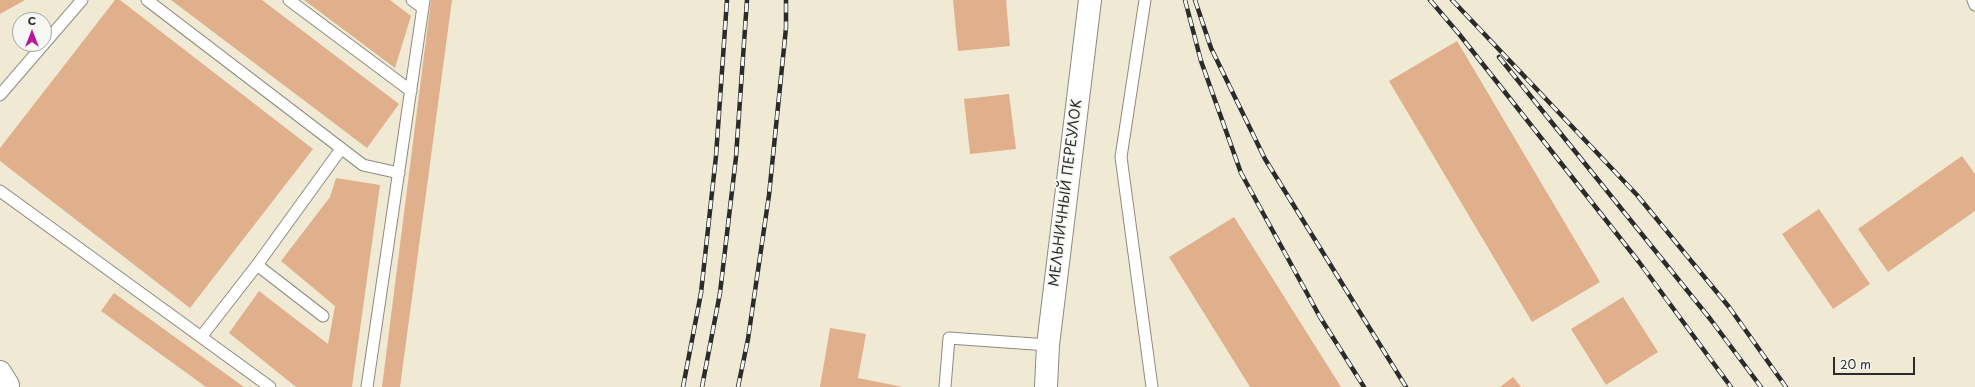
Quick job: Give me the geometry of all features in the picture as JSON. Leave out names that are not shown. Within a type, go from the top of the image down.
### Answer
[{"type":"street","name":"МЕЛЬНИЧНЫЙ ПЕРЕУЛОК","points":[[1046,387],[1048,344],[1090,0]]},
{"type":"lane","points":[[0,95],[82,0]]},
{"type":"lane","points":[[147,0],[363,165],[399,173]]},
{"type":"lane","points":[[289,0],[411,91]]},
{"type":"lane","points":[[367,387],[423,4],[412,0]]},
{"type":"lane","points":[[1145,0],[1121,157],[1152,387]]},
{"type":"lane","points":[[1973,0],[1975,6]]},
{"type":"lane","points":[[201,337],[257,264],[341,149]]},
{"type":"lane","points":[[0,191],[270,387]]},
{"type":"lane","points":[[257,264],[323,316]]},
{"type":"lane","points":[[945,387],[949,338],[1048,344]]},
{"type":"building","points":[[0,0],[25,0],[0,14]]},
{"type":"building","points":[[115,0],[120,0],[313,149],[190,308],[0,161],[0,148]]},
{"type":"building","points":[[171,0],[262,0],[399,104],[367,148]]},
{"type":"building","points":[[304,0],[390,0],[411,16],[395,68]]},
{"type":"building","points":[[431,0],[452,0],[400,387],[382,387]]},
{"type":"building","points":[[953,0],[1006,0],[1010,46],[958,51]]},
{"type":"building","points":[[1457,41],[1600,282],[1532,322],[1389,81]]},
{"type":"building","points":[[1009,94],[1016,149],[970,154],[964,99]]},
{"type":"building","points":[[1962,156],[1975,174],[1975,211],[1888,272],[1858,229]]},
{"type":"building","points":[[336,178],[380,185],[352,387],[296,387],[229,333],[259,291],[328,344],[335,306],[281,261],[330,197]]},
{"type":"building","points":[[1819,209],[1870,284],[1833,309],[1782,234]]},
{"type":"building","points":[[1234,217],[1341,387],[1250,387],[1169,257]]},
{"type":"building","points":[[114,293],[244,387],[206,387],[101,311]]},
{"type":"building","points":[[1623,297],[1658,352],[1606,385],[1571,329]]},
{"type":"building","points":[[830,328],[866,334],[858,378],[903,387],[820,387]]},
{"type":"building","points":[[1513,377],[1521,387],[1500,387]]},
{"type":"railway","points":[[683,387],[701,293],[716,156],[727,0]]},
{"type":"railway","points":[[702,387],[720,293],[736,157],[747,0]]},
{"type":"railway","points":[[738,387],[748,339],[769,195],[786,28],[786,0]]},
{"type":"railway","points":[[1185,0],[1201,61],[1241,173],[1320,317],[1364,387]]},
{"type":"railway","points":[[1195,0],[1211,48],[1265,159],[1406,387]]},
{"type":"railway","points":[[1430,0],[1459,34],[1639,262],[1731,387]]},
{"type":"railway","points":[[1452,0],[1637,195],[1729,307],[1786,387]]},
{"type":"railway","points":[[1499,57],[1711,320],[1761,387]]}]
